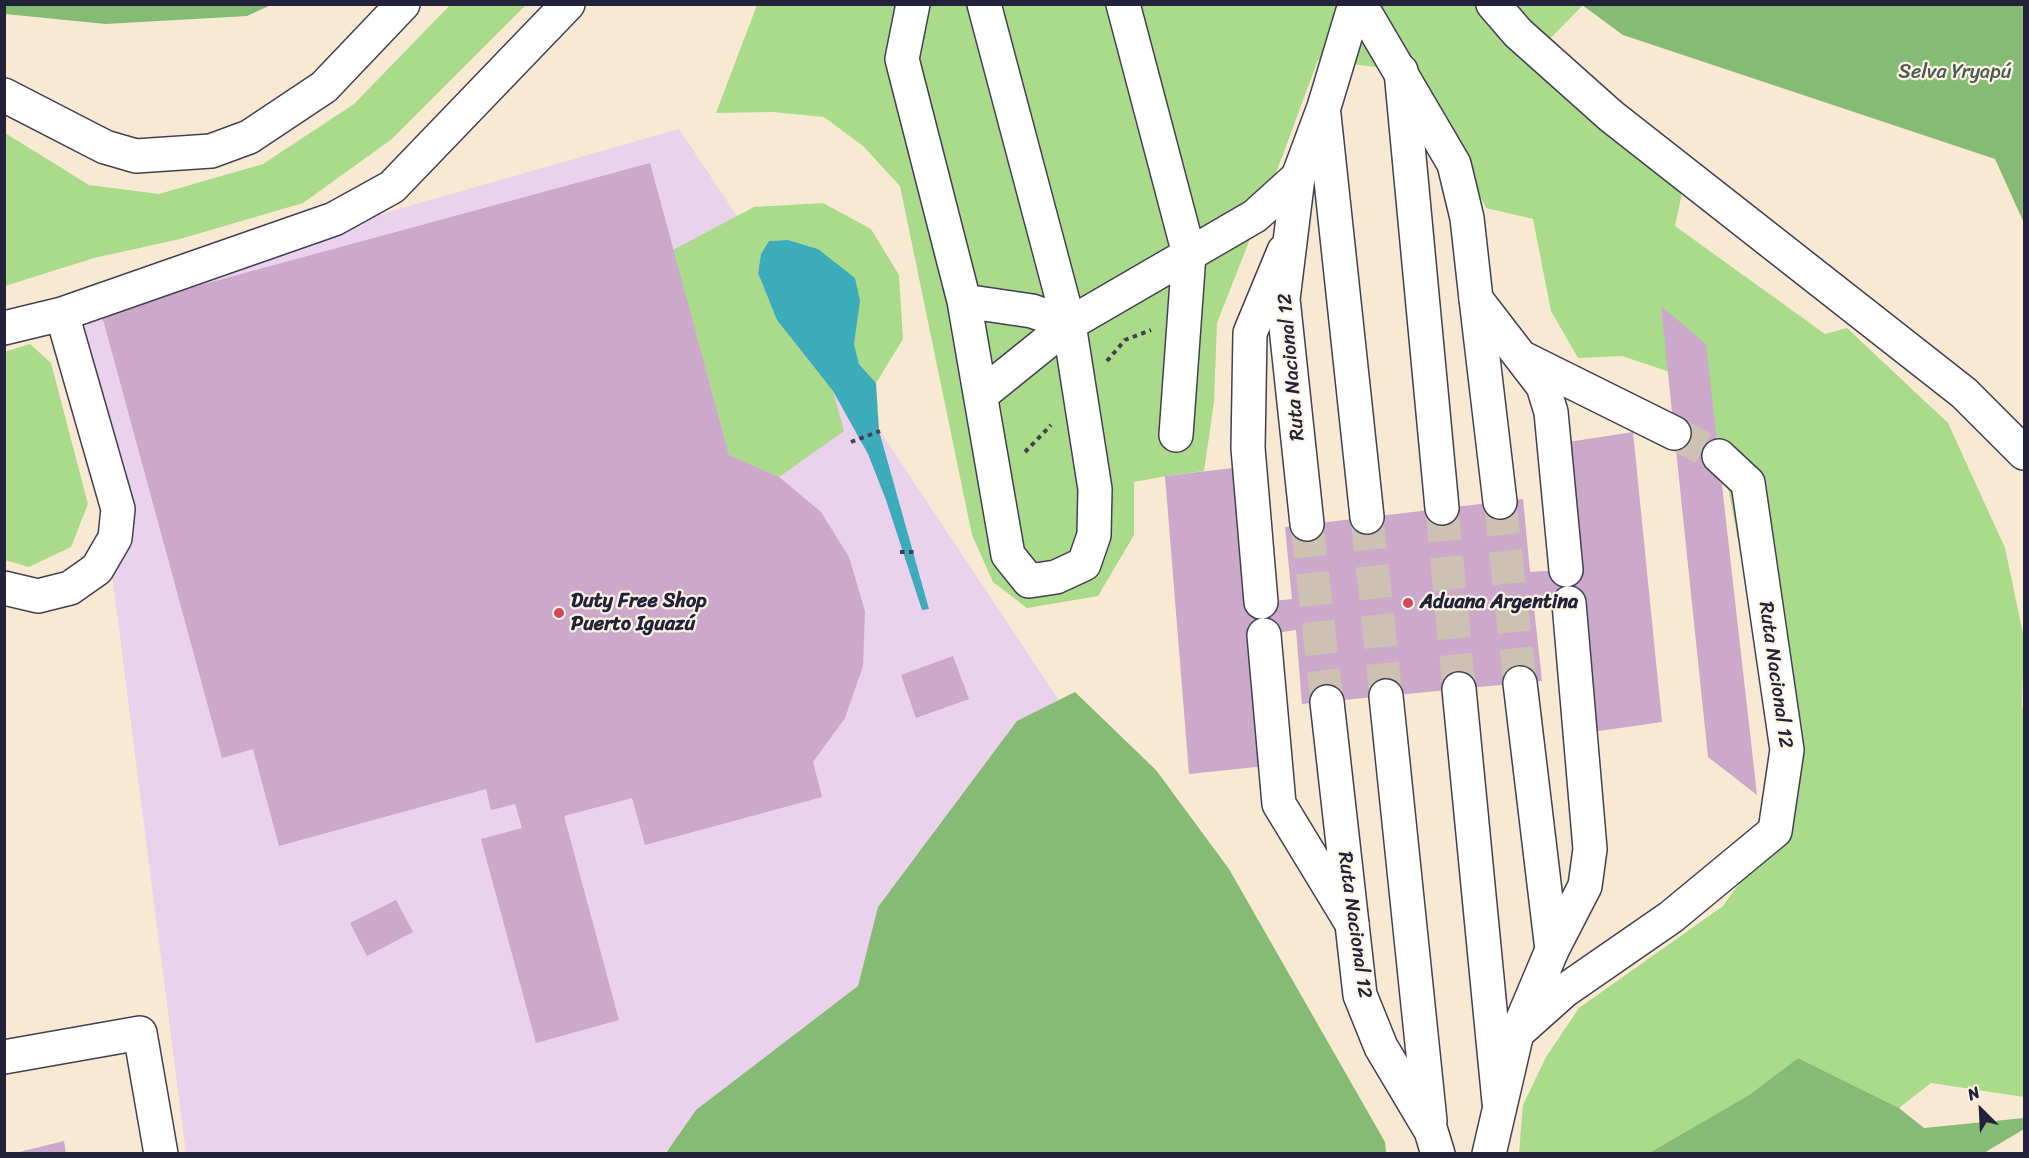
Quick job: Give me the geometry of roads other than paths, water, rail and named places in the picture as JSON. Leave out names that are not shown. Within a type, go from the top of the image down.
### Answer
[{"type":"main road","points":[[4,95],[105,147],[136,156],[211,151],[249,137],[324,87],[403,4]]},
{"type":"main road","points":[[4,328],[62,314],[334,219],[392,187],[568,4]]},
{"type":"main road","points":[[913,4],[902,59],[964,301],[1008,555],[1029,581],[1056,577],[1084,564],[1094,535],[1095,489],[1069,324],[984,4]]},
{"type":"main road","points":[[1123,4],[1189,254],[1176,435]]},
{"type":"main road","name":"Ruta Nacional 12","points":[[1307,524],[1283,299],[1298,177],[1324,107],[1354,4]]},
{"type":"main road","points":[[1360,4],[1454,164],[1467,218],[1500,502]]},
{"type":"main road","points":[[1493,4],[1518,33],[1611,116],[1964,393],[2025,453]]},
{"type":"main road","points":[[1401,71],[1442,508]]},
{"type":"main road","name":"Ruta Nacional 12","points":[[1324,107],[1366,517]]},
{"type":"main road","points":[[981,395],[1069,324],[1255,216],[1298,177]]},
{"type":"main road","points":[[1261,602],[1248,448],[1250,333],[1293,230]]},
{"type":"main road","points":[[1476,299],[1543,387],[1551,412],[1566,570]]},
{"type":"main road","points":[[964,301],[1032,311],[1069,324]]},
{"type":"main road","points":[[4,588],[38,596],[70,588],[97,569],[115,538],[118,509],[62,314]]},
{"type":"main road","points":[[1522,357],[1674,433]]},
{"type":"main road","name":"Ruta Nacional 12","points":[[1517,1034],[1564,992],[1671,917],[1775,831],[1787,750],[1748,483],[1719,456]]},
{"type":"main road","points":[[1490,1154],[1517,1034],[1552,950],[1585,886],[1590,849],[1569,603]]},
{"type":"main road","points":[[1264,635],[1279,804],[1352,924]]},
{"type":"main road","points":[[1520,683],[1552,950]]},
{"type":"main road","points":[[1460,689],[1500,1113]]},
{"type":"main road","name":"Ruta Nacional 12","points":[[1386,696],[1435,1142]]},
{"type":"main road","name":"Ruta Nacional 12","points":[[1327,702],[1360,995],[1381,1047],[1435,1142]]},
{"type":"main road","points":[[4,1057],[140,1033],[161,1154]]},
{"type":"water","points":[[788,240],[818,249],[855,278],[860,301],[854,344],[859,364],[876,383],[879,431],[929,609],[922,610],[886,500],[868,454],[833,391],[777,320],[758,273],[761,254],[769,241]]},
{"type":"tunnel","points":[[1674,433],[1719,456]]},
{"type":"tunnel","points":[[1500,502],[1520,683]]},
{"type":"tunnel","points":[[1442,508],[1459,689]]},
{"type":"tunnel","points":[[1367,517],[1386,696]]},
{"type":"tunnel","points":[[1307,524],[1327,702]]},
{"type":"place","name":"Aduana Argentina","points":[[1408,603]]},
{"type":"place","name":"Duty Free Shop Puerto Iguazú","points":[[559,613]]},
{"type":"park label","name":"Selva Yryapú","points":[[1955,73]]}]
